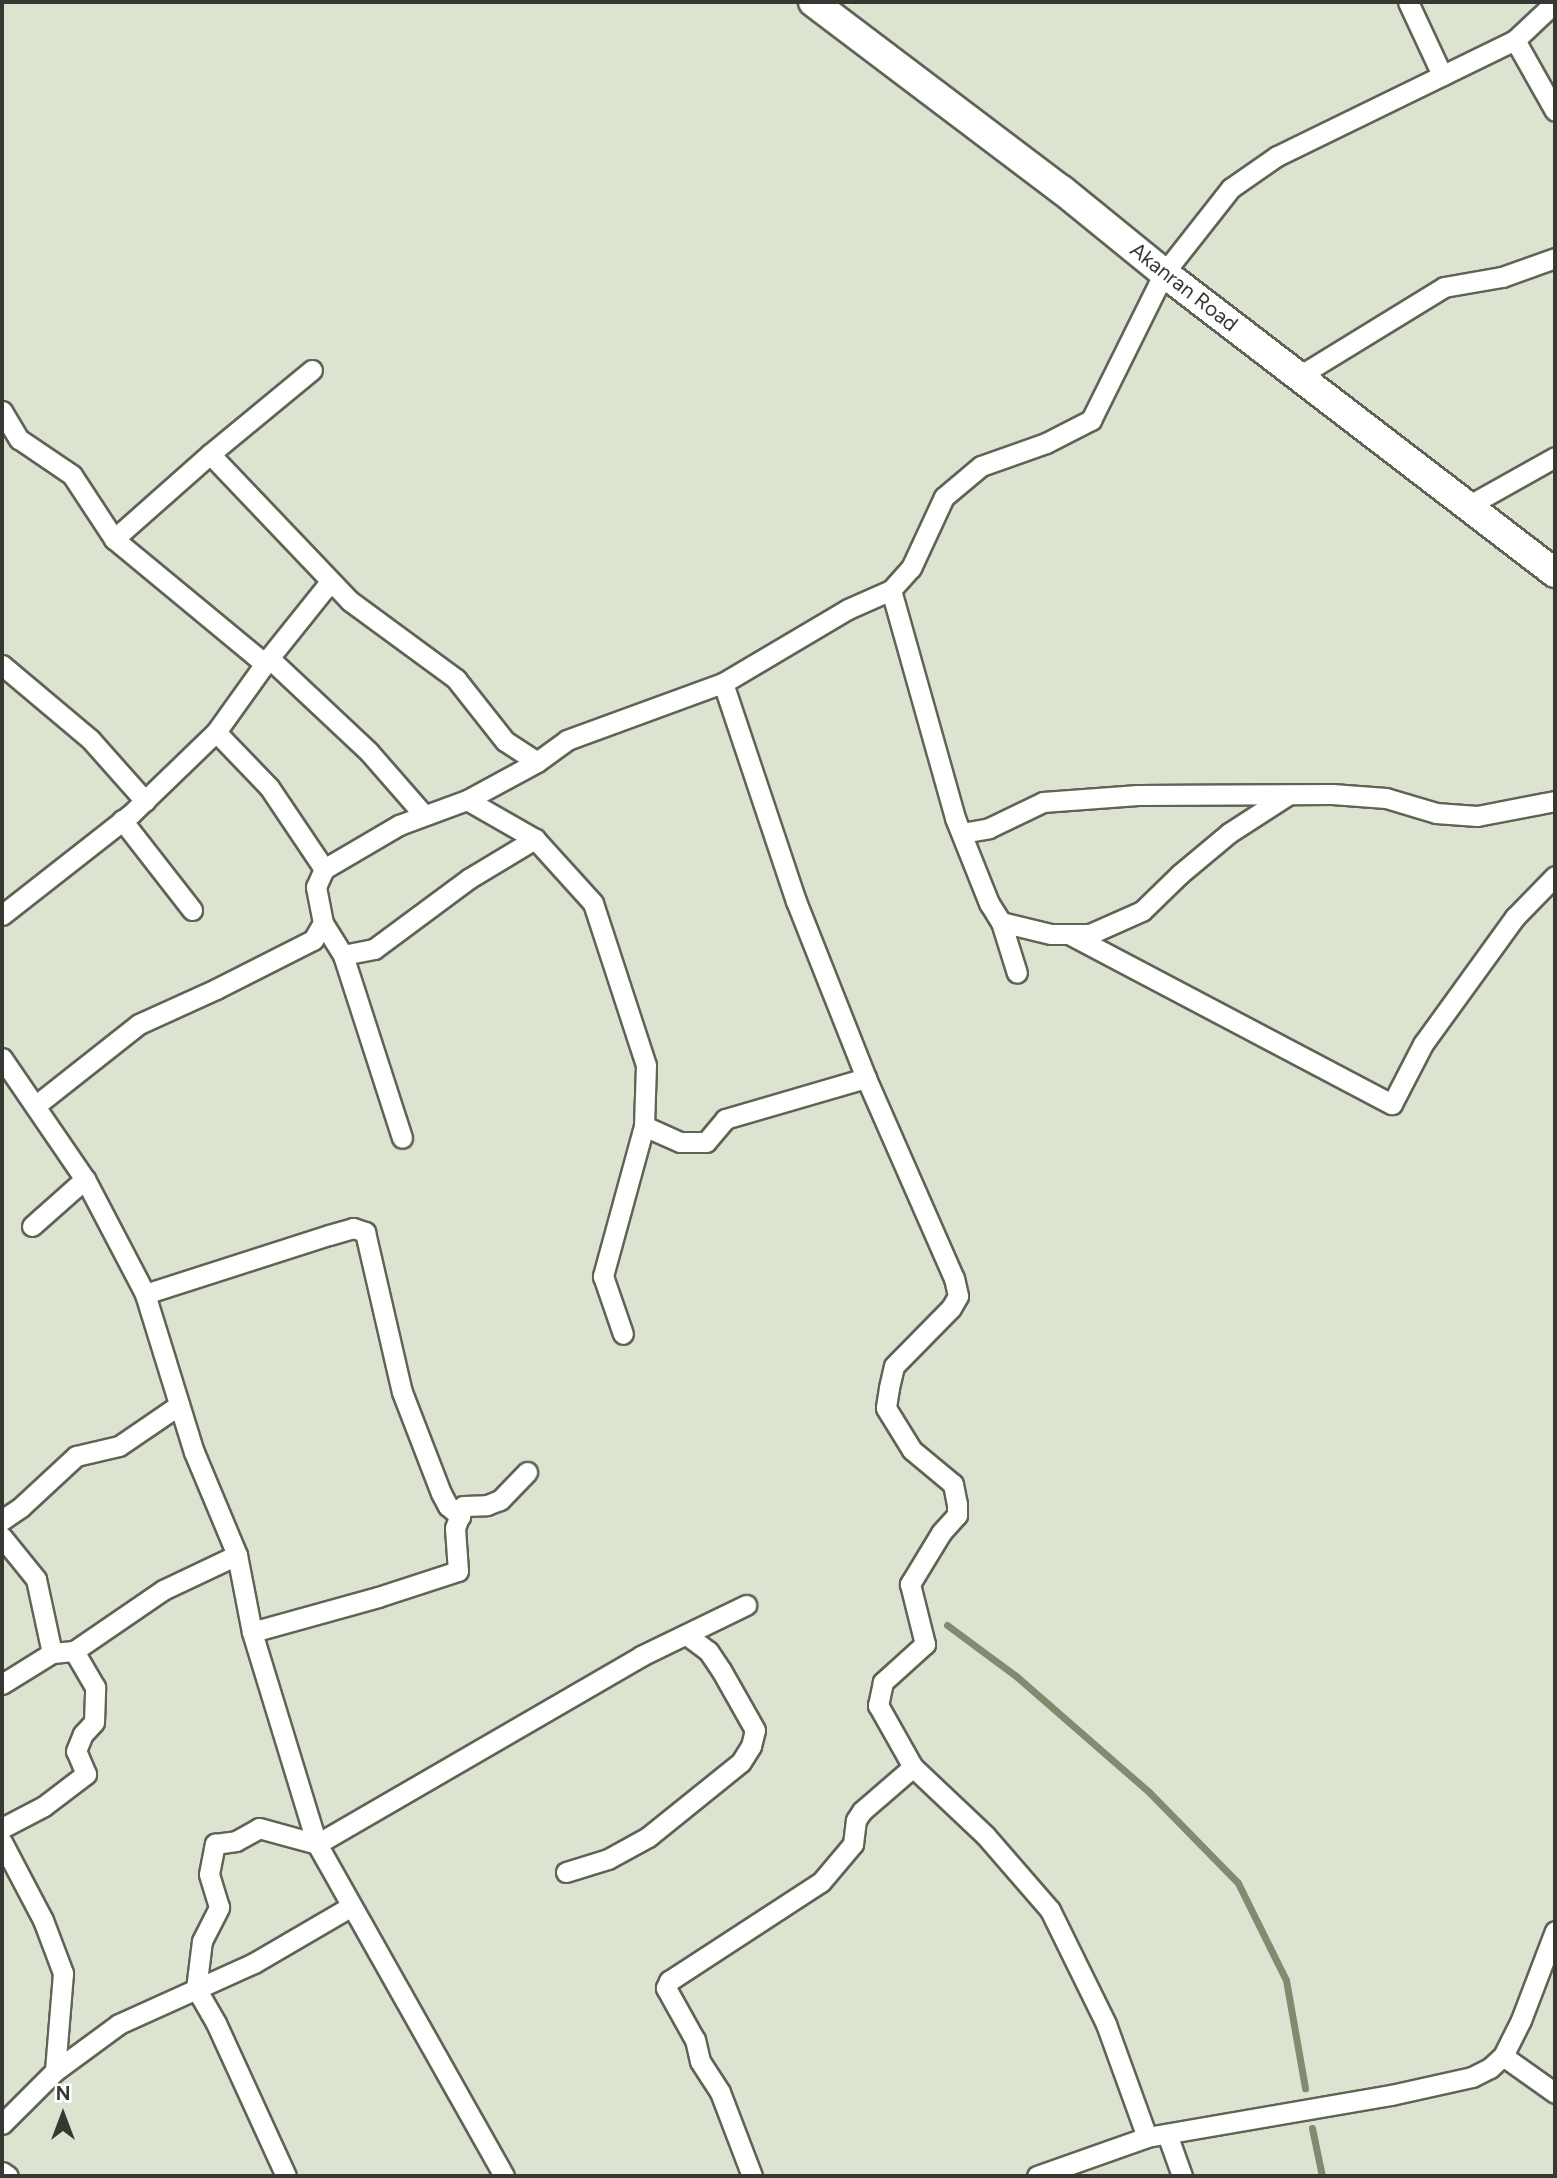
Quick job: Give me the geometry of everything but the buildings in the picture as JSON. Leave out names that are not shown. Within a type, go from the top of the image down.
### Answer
[{"type":"main road","name":"Akanran Road","points":[[813,2],[1062,190],[1164,273],[1555,573]]},
{"type":"street","points":[[1408,2],[1442,75]]},
{"type":"street","points":[[402,1138],[343,955],[323,923],[316,887],[324,869],[399,825],[467,800],[537,762],[567,740],[723,683],[848,610],[891,590],[911,568],[944,497],[981,466],[1046,443],[1091,420],[1164,273],[1231,188],[1277,156],[1515,40],[1548,9],[1551,2]]},
{"type":"street","points":[[1515,40],[1555,111]]},
{"type":"street","points":[[1299,376],[1444,287],[1502,277],[1555,258]]},
{"type":"street","points":[[114,539],[210,454],[312,370]]},
{"type":"street","points":[[2,411],[19,439],[72,475],[114,539],[267,661],[369,752],[424,815]]},
{"type":"street","points":[[210,454],[333,585],[350,601],[456,679],[505,741],[537,762]]},
{"type":"street","points":[[1466,507],[1555,457]]},
{"type":"street","points":[[2,915],[145,801],[216,732],[267,661],[325,588],[333,585]]},
{"type":"street","points":[[891,590],[962,833],[989,903],[1001,922],[1017,972]]},
{"type":"street","points":[[2,665],[90,738],[145,801]]},
{"type":"street","points":[[723,683],[796,901],[866,1078],[954,1278],[958,1296],[951,1308],[894,1366],[886,1408],[912,1450],[953,1484],[957,1516],[942,1533],[910,1584],[926,1644],[883,1682],[878,1705],[913,1767],[985,1835],[1050,1910],[1106,2024],[1147,2137]]},
{"type":"street","points":[[216,732],[269,788],[324,869]]},
{"type":"street","points":[[505,741],[507,776]]},
{"type":"street","points":[[962,833],[989,828],[1043,802],[1138,795],[1250,792],[1386,798],[1436,813],[1477,816],[1555,801]]},
{"type":"street","points":[[1001,922],[1051,934],[1090,934],[1142,911],[1180,874],[1230,833],[1288,794]]},
{"type":"street","points":[[467,800],[534,839],[593,903],[646,1065],[645,1126],[603,1276],[623,1335]]},
{"type":"street","points":[[122,820],[192,910]]},
{"type":"street","points":[[343,955],[374,949],[470,878],[534,839]]},
{"type":"street","points":[[1069,934],[1392,1104],[1423,1044],[1515,917],[1555,876]]},
{"type":"street","points":[[35,1106],[139,1024],[313,940],[323,923]]},
{"type":"street","points":[[2,1058],[85,1180],[145,1294],[194,1452],[237,1555],[252,1632],[317,1844],[496,2174]]},
{"type":"street","points":[[645,1126],[680,1142],[706,1142],[725,1119],[866,1078]]},
{"type":"street","points":[[32,1226],[85,1180]]},
{"type":"street","points":[[145,1294],[353,1228],[365,1232],[402,1392],[441,1493],[448,1506],[460,1516]]},
{"type":"street","points":[[2,1520],[21,1507],[76,1456],[119,1446],[179,1405]]},
{"type":"street","points":[[252,1632],[458,1571],[455,1528],[463,1506],[487,1505],[500,1500],[527,1472]]},
{"type":"street","points":[[2,1537],[36,1579],[52,1653]]},
{"type":"street","points":[[2,1684],[52,1653],[74,1651],[163,1590],[237,1555]]},
{"type":"street","points":[[286,2176],[216,2023],[196,1989],[202,1941],[219,1907],[209,1874],[215,1844],[236,1841],[259,1828],[317,1844],[641,1656],[746,1605]]},
{"type":"street","points":[[566,1872],[608,1859],[648,1837],[741,1762],[751,1746],[755,1730],[721,1670],[708,1651],[687,1634]]},
{"type":"street","points":[[2,1828],[44,1806],[86,1774],[76,1751],[83,1734],[94,1722],[95,1687],[74,1651]]},
{"type":"street","points":[[752,2176],[720,2092],[700,2061],[695,2040],[666,1988],[668,1980],[821,1882],[853,1844],[856,1820],[862,1811],[913,1767]]},
{"type":"street","points":[[2,1842],[43,1920],[63,1973],[58,2002],[60,2029],[55,2071]]},
{"type":"street","points":[[2,2124],[55,2071],[119,2024],[254,1963],[350,1908]]},
{"type":"street","points":[[1037,2176],[1147,2137],[1391,2095],[1472,2077],[1497,2062],[1542,1969],[1555,1931]]},
{"type":"street","points":[[1497,2062],[1521,2068],[1555,2093]]},
{"type":"street","points":[[1167,2134],[1182,2176]]},
{"type":"street","points":[[2,2172],[8,2176]]},
{"type":"waterway","points":[[947,1625],[1016,1676],[1149,1792],[1238,1883],[1286,1980],[1305,2088]]},
{"type":"waterway","points":[[1312,2128],[1322,2176]]}]
